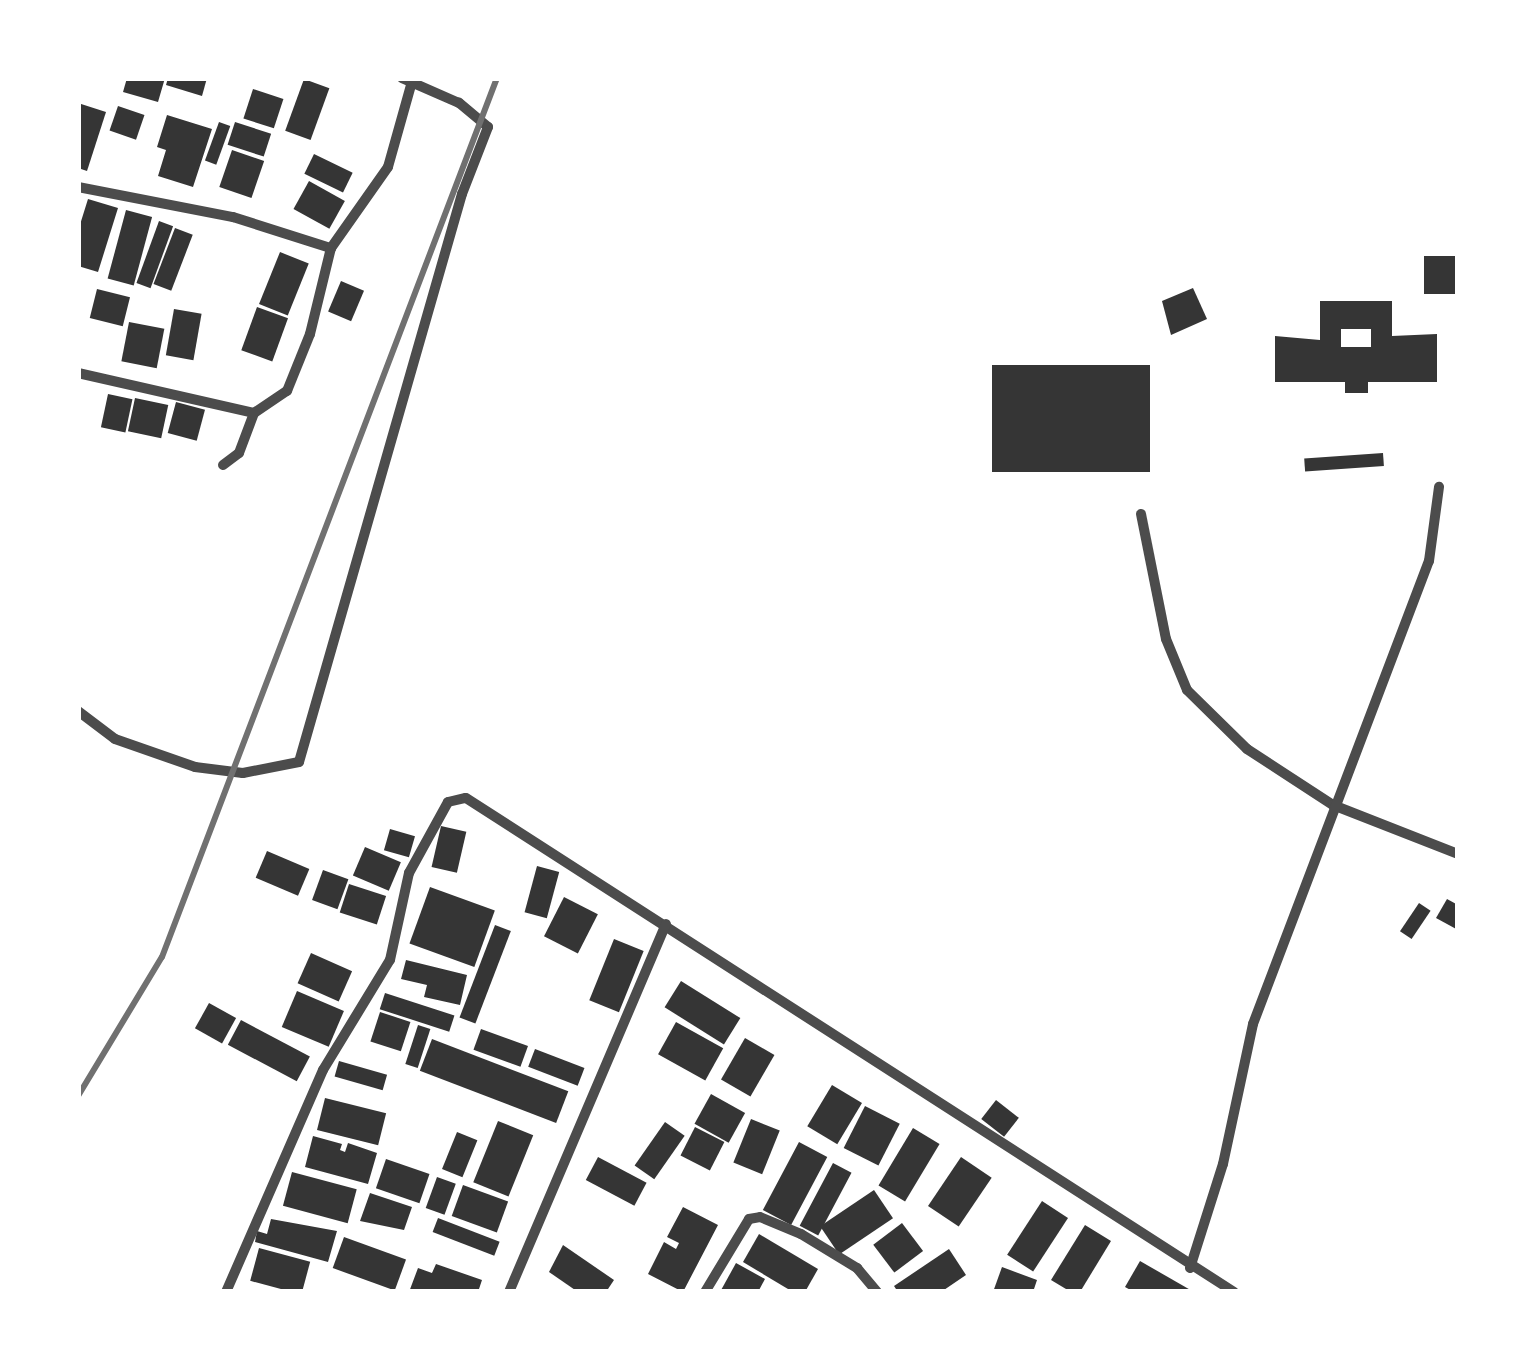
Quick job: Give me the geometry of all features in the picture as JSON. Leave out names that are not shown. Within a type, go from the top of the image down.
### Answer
[{"type":"street","points":[[78,711],[115,739],[195,766],[243,773],[299,762],[318,682],[345,615],[462,194],[488,127],[459,103],[409,79],[388,167],[331,248],[310,334],[286,391],[254,413],[238,453],[223,465]]},
{"type":"street","points":[[78,187],[233,217],[331,248]]},
{"type":"street","points":[[78,373],[254,413]]},
{"type":"street","points":[[1190,1268],[1223,1164],[1253,1024],[1430,561],[1439,487]]},
{"type":"street","points":[[1141,514],[1166,639],[1187,690],[1247,748],[1333,805],[1458,854]]},
{"type":"street","points":[[226,1292],[323,1070],[390,960],[409,873],[448,802],[466,797],[1190,1268],[1234,1292]]},
{"type":"street","points":[[509,1292],[667,924]]},
{"type":"street","points":[[704,1292],[749,1219],[760,1217],[801,1234],[856,1268],[877,1292]]},
{"type":"building","points":[[127,78],[165,78],[158,102],[123,92]]},
{"type":"building","points":[[168,78],[207,78],[202,96],[166,85]]},
{"type":"building","points":[[304,79],[329,88],[311,140],[285,131]]},
{"type":"building","points":[[253,89],[283,99],[274,128],[243,118]]},
{"type":"building","points":[[78,103],[106,112],[87,171],[78,168]]},
{"type":"building","points":[[118,106],[144,115],[136,140],[110,131]]},
{"type":"building","points":[[167,115],[212,129],[193,187],[158,176],[166,150],[157,147]]},
{"type":"building","points":[[219,122],[230,126],[216,165],[205,161]]},
{"type":"building","points":[[235,122],[271,134],[264,157],[228,145]]},
{"type":"building","points":[[232,150],[264,161],[251,198],[219,187]]},
{"type":"building","points":[[314,154],[353,173],[343,193],[304,174]]},
{"type":"building","points":[[309,181],[345,201],[329,229],[293,209]]},
{"type":"building","points":[[88,199],[118,208],[98,272],[78,266],[78,231]]},
{"type":"building","points":[[126,210],[152,217],[134,286],[108,279]]},
{"type":"building","points":[[159,221],[173,226],[151,288],[136,283]]},
{"type":"building","points":[[175,228],[193,235],[171,291],[153,284]]},
{"type":"building","points":[[280,252],[309,264],[288,316],[259,304]]},
{"type":"building","points":[[1424,256],[1458,256],[1458,294],[1424,294]]},
{"type":"building","points":[[341,281],[364,291],[351,321],[328,311]]},
{"type":"building","points":[[1193,288],[1207,319],[1171,335],[1162,301]]},
{"type":"building","points":[[97,289],[130,297],[123,326],[90,318]]},
{"type":"building","points":[[1320,301],[1392,301],[1392,336],[1437,334],[1437,382],[1368,382],[1368,393],[1345,393],[1345,382],[1275,382],[1275,336],[1320,340]],"holes":[[[1341,329],[1371,329],[1371,347],[1341,347]]]},
{"type":"building","points":[[257,307],[288,318],[272,362],[241,350]]},
{"type":"building","points":[[174,309],[202,314],[193,360],[166,355]]},
{"type":"building","points":[[129,322],[164,329],[157,368],[121,361]]},
{"type":"building","points":[[992,365],[1150,365],[1150,472],[992,472]]},
{"type":"building","points":[[108,394],[132,399],[125,432],[101,427]]},
{"type":"building","points":[[135,398],[168,405],[161,438],[128,431]]},
{"type":"building","points":[[176,402],[205,410],[197,441],[168,433]]},
{"type":"building","points":[[1383,453],[1384,466],[1305,471],[1304,459]]},
{"type":"building","points":[[441,826],[466,832],[457,873],[432,867]]},
{"type":"building","points":[[390,829],[415,836],[409,857],[384,850]]},
{"type":"building","points":[[365,847],[401,862],[389,891],[353,876]]},
{"type":"building","points":[[267,851],[309,869],[298,896],[256,878]]},
{"type":"building","points":[[537,866],[559,872],[547,918],[525,912]]},
{"type":"building","points":[[323,870],[348,879],[337,909],[312,900]]},
{"type":"building","points":[[349,884],[386,896],[377,925],[340,913]]},
{"type":"building","points":[[430,887],[495,911],[474,967],[409,943]]},
{"type":"building","points":[[564,897],[598,914],[578,953],[544,936]]},
{"type":"building","points":[[1447,899],[1458,905],[1458,930],[1436,918]]},
{"type":"building","points":[[1419,903],[1431,911],[1412,939],[1400,931]]},
{"type":"building","points":[[495,925],[511,931],[475,1024],[460,1017]]},
{"type":"building","points":[[614,939],[644,951],[619,1012],[589,1000]]},
{"type":"building","points":[[311,953],[352,971],[339,1001],[298,983]]},
{"type":"building","points":[[406,960],[467,975],[460,1005],[424,997],[427,985],[401,979]]},
{"type":"building","points":[[681,981],[740,1018],[724,1044],[665,1007]]},
{"type":"building","points":[[297,991],[344,1011],[329,1047],[282,1027]]},
{"type":"building","points":[[385,993],[454,1016],[449,1032],[380,1009]]},
{"type":"building","points":[[209,1003],[236,1018],[222,1043],[195,1028]]},
{"type":"building","points":[[380,1012],[410,1022],[401,1051],[370,1041]]},
{"type":"building","points":[[241,1020],[310,1057],[297,1081],[228,1045]]},
{"type":"building","points":[[676,1022],[723,1048],[705,1081],[658,1054]]},
{"type":"building","points":[[418,1025],[430,1029],[418,1068],[405,1064]]},
{"type":"building","points":[[481,1029],[528,1046],[520,1067],[473,1050]]},
{"type":"building","points":[[745,1038],[774,1055],[750,1097],[721,1080]]},
{"type":"building","points":[[432,1039],[568,1091],[556,1123],[420,1071]]},
{"type":"building","points":[[535,1049],[584,1068],[578,1086],[528,1067]]},
{"type":"building","points":[[339,1061],[387,1075],[383,1090],[335,1076]]},
{"type":"building","points":[[832,1085],[862,1103],[837,1144],[807,1126]]},
{"type":"building","points":[[711,1094],[745,1113],[729,1143],[695,1124]]},
{"type":"building","points":[[325,1098],[386,1113],[378,1145],[317,1130]]},
{"type":"building","points":[[996,1100],[1019,1118],[1004,1137],[981,1119]]},
{"type":"building","points":[[865,1106],[900,1124],[878,1166],[844,1148]]},
{"type":"building","points":[[751,1119],[780,1131],[762,1174],[733,1163]]},
{"type":"building","points":[[498,1121],[533,1135],[509,1196],[473,1182]]},
{"type":"building","points":[[665,1122],[685,1136],[654,1179],[635,1165]]},
{"type":"building","points":[[695,1127],[724,1142],[710,1170],[680,1156]]},
{"type":"building","points":[[913,1128],[940,1144],[905,1201],[878,1185]]},
{"type":"building","points":[[457,1132],[477,1140],[462,1177],[442,1169]]},
{"type":"building","points":[[313,1136],[342,1144],[340,1150],[345,1152],[348,1143],[377,1153],[368,1184],[305,1167]]},
{"type":"building","points":[[799,1142],[827,1157],[791,1225],[763,1210]]},
{"type":"building","points":[[598,1157],[647,1183],[634,1206],[586,1180]]},
{"type":"building","points":[[961,1157],[992,1178],[959,1227],[928,1206]]},
{"type":"building","points":[[386,1159],[429,1174],[419,1203],[376,1188]]},
{"type":"building","points":[[833,1163],[852,1173],[818,1236],[800,1226]]},
{"type":"building","points":[[292,1172],[357,1189],[348,1223],[283,1206]]},
{"type":"building","points":[[437,1177],[456,1184],[445,1215],[426,1208]]},
{"type":"building","points":[[463,1185],[508,1201],[497,1232],[452,1216]]},
{"type":"building","points":[[874,1190],[893,1218],[839,1255],[820,1226]]},
{"type":"building","points":[[370,1193],[412,1207],[404,1230],[360,1221]]},
{"type":"building","points":[[1042,1201],[1068,1218],[1033,1272],[1007,1255]]},
{"type":"building","points":[[683,1207],[718,1225],[683,1292],[648,1274],[664,1242],[676,1249],[679,1243],[667,1237]]},
{"type":"building","points":[[438,1218],[500,1242],[494,1256],[433,1232]]},
{"type":"building","points":[[271,1219],[337,1231],[328,1262],[255,1242],[257,1231],[267,1234]]},
{"type":"building","points":[[902,1223],[923,1251],[894,1273],[873,1245]]},
{"type":"building","points":[[1085,1225],[1111,1241],[1080,1292],[1071,1292],[1051,1280]]},
{"type":"building","points":[[759,1234],[818,1269],[805,1292],[793,1292],[743,1262]]},
{"type":"building","points":[[344,1237],[406,1260],[395,1291],[333,1268]]},
{"type":"building","points":[[563,1245],[614,1280],[606,1292],[578,1292],[549,1272]]},
{"type":"building","points":[[259,1248],[310,1262],[302,1292],[250,1281]]},
{"type":"building","points":[[949,1249],[966,1275],[941,1292],[898,1292],[894,1286]]},
{"type":"building","points":[[1140,1261],[1194,1292],[1134,1292],[1125,1287]]},
{"type":"building","points":[[736,1263],[765,1279],[758,1292],[720,1292]]},
{"type":"building","points":[[436,1264],[482,1280],[478,1292],[409,1292],[418,1268],[432,1273]]},
{"type":"building","points":[[1002,1267],[1037,1280],[1033,1292],[993,1292]]},
{"type":"railway","points":[[78,1096],[162,957],[497,78]]}]
